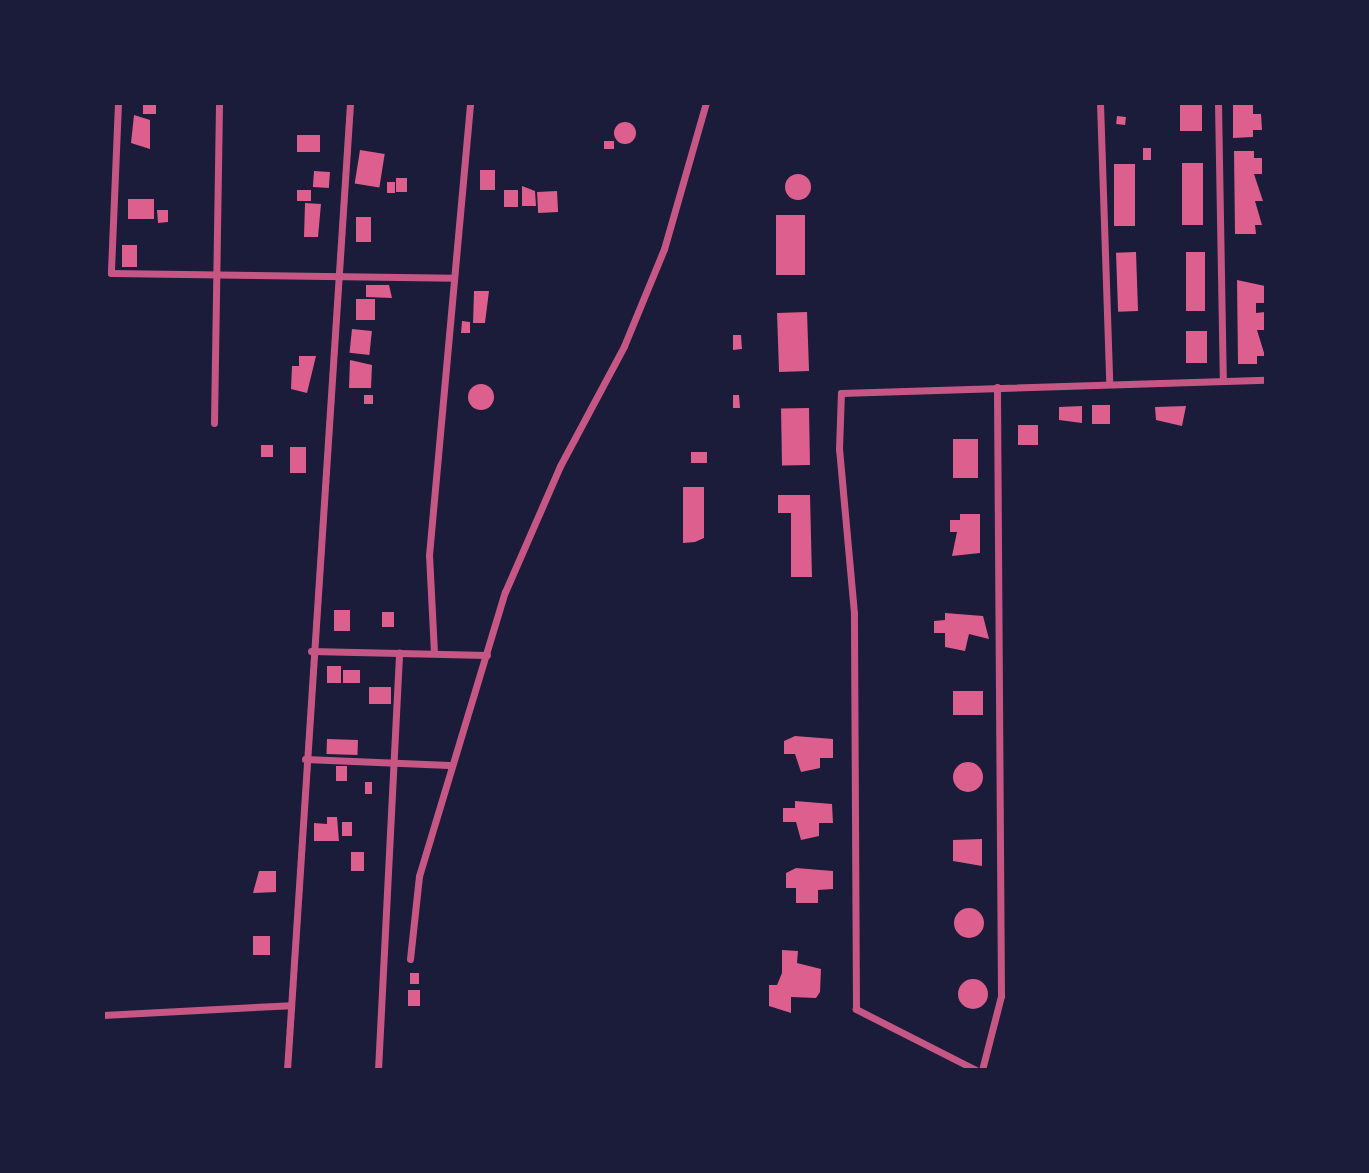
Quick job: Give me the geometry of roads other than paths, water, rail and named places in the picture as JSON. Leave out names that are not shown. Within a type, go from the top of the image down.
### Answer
[{"type":"street","points":[[118,103],[111,273],[212,278],[454,278]]},
{"type":"street","points":[[214,423],[212,278],[219,103]]},
{"type":"street","points":[[287,1070],[311,651],[350,103]]},
{"type":"street","points":[[433,653],[429,555],[470,103]]},
{"type":"street","points":[[410,959],[419,876],[449,765],[487,654],[522,554],[624,346],[664,249],[705,103]]},
{"type":"street","points":[[1100,103],[1109,380]]},
{"type":"street","points":[[1218,103],[1223,377]]},
{"type":"street","points":[[976,1070],[856,1009],[854,613],[839,449],[841,393],[853,388],[997,387],[1109,380],[1223,377],[1266,380]]},
{"type":"street","points":[[982,1070],[1001,996],[997,387]]},
{"type":"street","points":[[311,651],[487,654]]},
{"type":"street","points":[[378,1070],[396,764],[399,653]]},
{"type":"street","points":[[305,759],[449,765]]},
{"type":"street","points":[[103,1015],[291,1005]]}]
